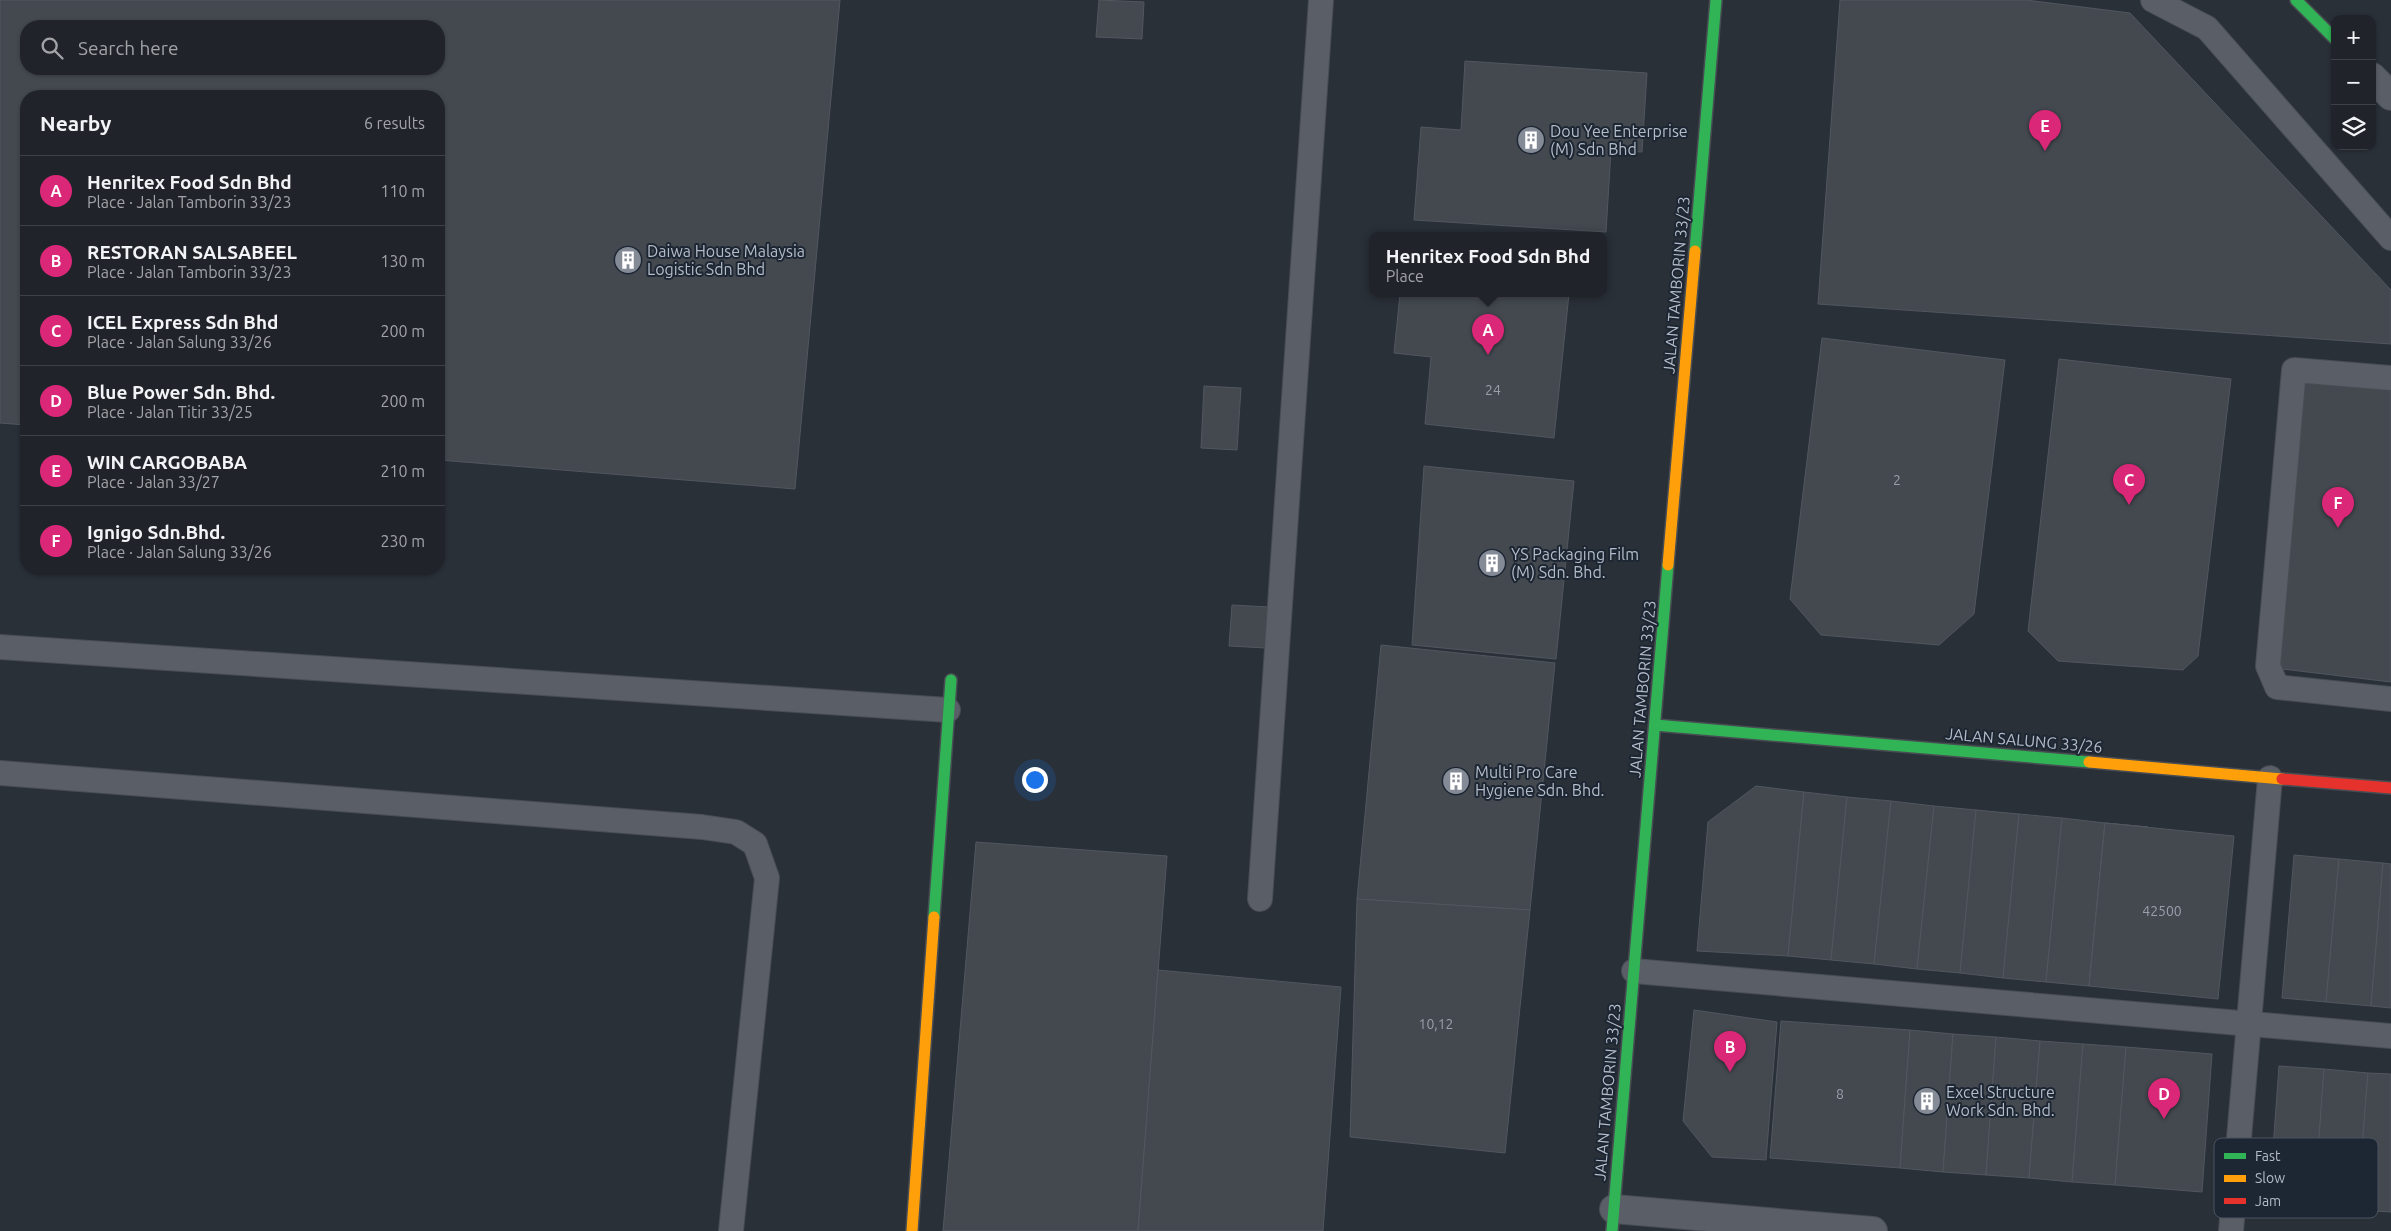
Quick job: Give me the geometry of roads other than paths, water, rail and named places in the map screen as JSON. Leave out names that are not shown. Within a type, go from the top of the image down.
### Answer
[{"type":"street","name":"JALAN TAMBORIN 33/23","points":[[1613,1220],[1716,0]]},
{"type":"street","points":[[2296,0],[2331,35]]},
{"type":"street","points":[[2376,81],[2391,96]]},
{"type":"street","points":[[912,1231],[951,680]]},
{"type":"street","name":"JALAN SALUNG 33/26","points":[[1655,725],[2391,788]]},
{"type":"street","points":[[1613,1220],[1873,1231]]},
{"type":"lane","points":[[1260,899],[1321,0]]},
{"type":"lane","points":[[2153,0],[2207,28],[2391,238]]},
{"type":"lane","points":[[2391,378],[2294,370],[2268,666],[2276,687],[2391,700]]},
{"type":"lane","points":[[0,647],[948,710]]},
{"type":"lane","points":[[0,773],[702,827],[736,832],[755,844],[767,878],[731,1231]]},
{"type":"lane","points":[[2239,1138],[2270,778]]},
{"type":"lane","points":[[1634,971],[2391,1036]]},
{"type":"lane","points":[[2231,1231],[2232,1218]]},
{"type":"place","name":"Dou Yee Enterprise (M) Sdn Bhd","points":[[1531,140]]},
{"type":"place","name":"WIN CARGOBABA","points":[[2045,151]]},
{"type":"place","name":"Daiwa House Malaysia Logistic Sdn Bhd","points":[[628,260]]},
{"type":"place","name":"Henritex Food Sdn Bhd","points":[[1488,355]]},
{"type":"place","name":"ICEL Express Sdn Bhd","points":[[2129,505]]},
{"type":"place","name":"Ignigo Sdn.Bhd.","points":[[2338,528]]},
{"type":"place","name":"YS Packaging Film (M) Sdn. Bhd.","points":[[1492,563]]},
{"type":"place","name":"Multi Pro Care Hygiene Sdn. Bhd.","points":[[1456,781]]},
{"type":"place","name":"RESTORAN SALSABEEL","points":[[1730,1072]]},
{"type":"place","name":"Excel Structure Work Sdn. Bhd.","points":[[1927,1101]]},
{"type":"place","name":"Blue Power Sdn. Bhd.","points":[[2164,1119]]}]
